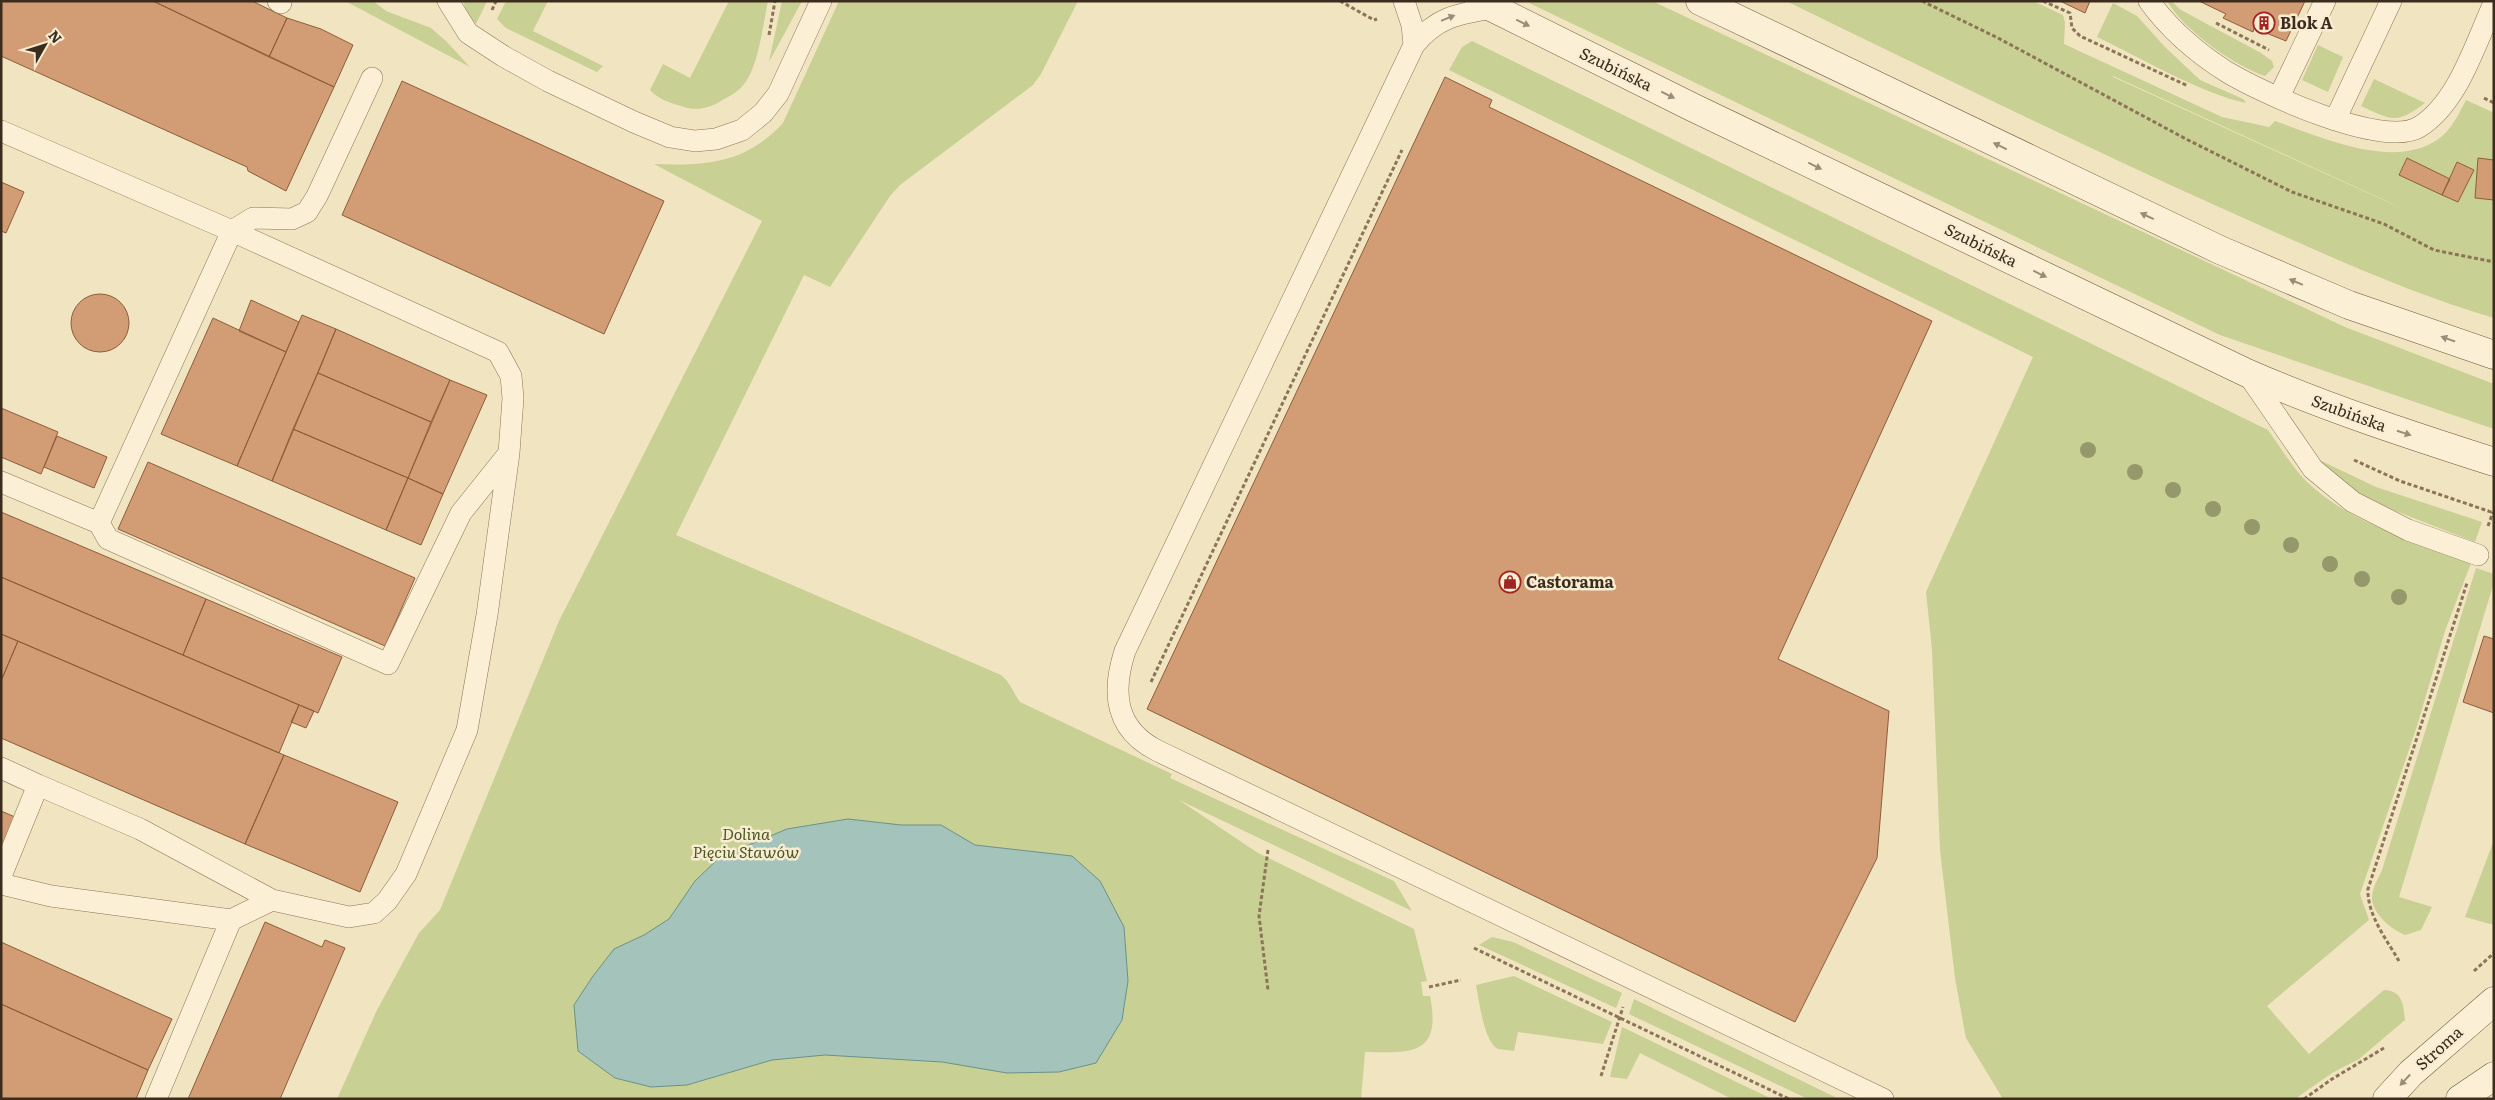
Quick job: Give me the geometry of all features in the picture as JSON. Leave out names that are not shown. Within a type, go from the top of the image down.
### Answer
[{"type":"main road","points":[[1700,1],[2220,250],[2349,305],[2494,355]]},
{"type":"main road","name":"Szubińska","points":[[1486,5],[1701,111],[2247,373],[2293,393],[2395,430],[2494,462]]},
{"type":"main road","name":"Stroma","points":[[2387,1099],[2418,1067],[2494,1001]]},
{"type":"main road","points":[[2460,1099],[2494,1076]]},
{"type":"lane","points":[[448,1],[468,33],[503,56],[548,81],[634,122],[670,137],[695,141],[716,139],[742,130],[763,112],[778,94],[821,1]]},
{"type":"lane","points":[[1404,1],[1412,25],[1414,45]]},
{"type":"lane","points":[[2149,1],[2166,23],[2213,62],[2244,81],[2335,120],[2360,128],[2393,133],[2417,129],[2431,119],[2448,100],[2494,3]]},
{"type":"lane","points":[[2279,97],[2325,1]]},
{"type":"lane","points":[[2335,120],[2391,1]]},
{"type":"lane","points":[[1486,5],[1442,20],[1424,32],[1414,45],[1125,651],[1118,672],[1119,698],[1124,722],[1134,736],[1158,751],[1883,1099]]},
{"type":"lane","points":[[99,523],[232,231],[253,218],[292,219],[307,212],[317,196],[372,78]]},
{"type":"lane","points":[[1,131],[232,231],[498,352],[511,376],[513,398],[509,453],[487,615],[467,730],[406,874],[387,901],[374,914],[348,917],[272,900],[140,829],[1,768]]},
{"type":"lane","points":[[2247,373],[2313,469],[2353,502],[2408,530],[2478,555]]},
{"type":"lane","points":[[1,482],[99,523],[108,540],[388,664],[461,513],[509,453]]},
{"type":"lane","points":[[1,876],[38,785]]},
{"type":"lane","points":[[1,884],[50,896],[231,920],[272,900]]},
{"type":"lane","points":[[156,1099],[231,920]]},
{"type":"path","points":[[1922,1],[1998,38],[2078,83],[2292,192],[2384,224],[2434,250],[2494,262]]},
{"type":"path","points":[[2044,1],[2070,13],[2072,28],[2080,36],[2194,89]]},
{"type":"path","points":[[2212,21],[2296,64]]},
{"type":"path","points":[[1150,685],[1404,146]]},
{"type":"path","points":[[2352,459],[2400,481],[2493,512],[2489,524]]},
{"type":"path","points":[[2400,962],[2373,916],[2368,900],[2368,889],[2459,605]]},
{"type":"path","points":[[1268,850],[1259,916],[1268,990]]},
{"type":"path","points":[[1474,948],[1789,1099]]},
{"type":"path","points":[[2468,978],[2494,953]]},
{"type":"path","points":[[1429,987],[1461,980]]},
{"type":"path","points":[[1601,1076],[1622,1011]]},
{"type":"path","points":[[2304,1099],[2332,1079],[2389,1045]]},
{"type":"green space","points":[[345,1],[373,1],[386,11],[431,28],[470,67]]},
{"type":"green space","points":[[463,1],[487,1],[476,24],[467,13]]},
{"type":"green space","points":[[506,1],[548,1],[533,31],[603,66],[597,72],[506,28],[497,19]]},
{"type":"green space","points":[[729,1],[768,1],[757,55],[745,83],[734,93],[717,103],[698,109],[661,99],[650,90],[663,64],[690,78]]},
{"type":"green space","points":[[782,1],[802,1],[769,62]]},
{"type":"green space","name":"Dolina Pięciu Stawów","points":[[839,1],[1078,1],[1041,74],[1033,85],[900,185],[890,196],[830,287],[804,275],[676,535],[1001,675],[1020,702],[1172,774],[1170,778],[1394,881],[1412,911],[1179,800],[1258,853],[1414,929],[1427,981],[1421,982],[1423,996],[1430,996],[1433,1016],[1431,1030],[1427,1040],[1419,1047],[1409,1051],[1365,1052],[1361,1099],[337,1099],[377,1010],[419,933],[440,910],[559,621],[762,221],[654,164],[691,164],[724,160],[739,155],[769,137],[783,123]]},
{"type":"green space","points":[[1525,1],[1652,1],[2345,327],[2494,384],[2494,429],[2220,335]]},
{"type":"green space","points":[[1786,1],[2033,1],[2063,15],[2065,23],[2064,44],[2222,117],[2269,127],[2275,121],[2356,148],[2399,152],[2419,148],[2442,136],[2457,117],[2466,100],[2494,113],[2494,160],[2478,158],[2475,198],[2494,200],[2494,318],[2389,281],[2219,207],[2110,157]],"holes":[[[2113,77],[2382,199],[2403,209]],[[2407,158],[2450,179],[2458,162],[2473,170],[2458,202],[2399,174]]]},
{"type":"green space","points":[[2167,1],[2171,1],[2181,10],[2261,53],[2272,61],[2274,67],[2265,76],[2239,64],[2197,34]]},
{"type":"green space","points":[[2113,3],[2137,16],[2165,47],[2200,80],[2243,99],[2246,103],[2190,83],[2097,37]]},
{"type":"green space","points":[[1472,41],[2268,430],[2291,464],[2324,497],[2384,530],[2471,563],[2445,631],[2417,726],[2360,894],[2369,920],[2267,1006],[2309,1054],[2384,990],[2395,993],[2401,999],[2405,1020],[2359,1059],[2332,1073],[2295,1099],[2003,1099],[1966,1038],[1955,978],[1940,850],[1932,649],[1926,592],[2033,357],[1449,70],[1462,47]]},
{"type":"green space","points":[[2318,45],[2343,57],[2328,92],[2302,80]]},
{"type":"green space","points":[[2374,79],[2425,103],[2407,115],[2400,117],[2394,118],[2380,115],[2361,106]]},
{"type":"green space","points":[[2311,456],[2376,487],[2482,522],[2475,542],[2347,492]]},
{"type":"green space","points":[[2476,568],[2494,574],[2494,582],[2399,897],[2432,907],[2421,930],[2405,935],[2383,920],[2375,909],[2372,894],[2382,870]]},
{"type":"green space","points":[[2494,840],[2494,925],[2465,917]]},
{"type":"green space","points":[[1492,937],[1513,942],[1622,993],[1616,1008],[1479,945]]},
{"type":"green space","points":[[1514,976],[1612,1022],[1603,1044],[1518,1032],[1514,1051],[1498,1049],[1493,1045],[1486,1030],[1476,985]]},
{"type":"green space","points":[[1634,999],[1839,1099],[1808,1099],[1629,1014]]},
{"type":"green space","points":[[1622,1027],[1772,1099],[1732,1099],[1640,1053],[1627,1079],[1610,1077]]},
{"type":"water","points":[[848,819],[901,825],[941,825],[975,845],[1072,856],[1100,881],[1124,927],[1128,981],[1122,1020],[1096,1063],[1059,1072],[1007,1073],[942,1062],[825,1055],[772,1060],[687,1085],[651,1087],[615,1078],[578,1051],[574,1005],[593,976],[614,949],[644,935],[669,919],[695,881],[720,857],[787,829]]},
{"type":"building","points":[[1,1],[153,1],[334,87],[286,191],[248,171],[247,167],[1,56]]},
{"type":"building","points":[[153,1],[252,1],[287,18],[269,57]]},
{"type":"building","points":[[2060,1],[2090,1],[2085,13]]},
{"type":"building","name":"Blok A","points":[[2199,1],[2305,1],[2286,41],[2254,28],[2253,32],[2223,18],[2226,14]]},
{"type":"building","points":[[287,18],[321,29],[353,45],[334,87],[269,57]]},
{"type":"building","name":"Castorama","points":[[1445,77],[1492,100],[1489,107],[1932,321],[1778,659],[1889,711],[1877,858],[1795,1022],[1147,709]]},
{"type":"building","points":[[402,81],[664,201],[604,334],[342,215]]},
{"type":"building","points":[[2407,158],[2450,179],[2442,195],[2399,175]]},
{"type":"building","points":[[2478,158],[2494,160],[2494,200],[2475,198]]},
{"type":"building","points":[[2457,162],[2474,170],[2458,202],[2442,195]]},
{"type":"building","points":[[1,182],[24,192],[6,233],[1,231]]},
{"type":"building","points":[[100,294],[116,299],[124,307],[129,323],[124,339],[116,347],[100,352],[84,347],[76,339],[71,323],[76,307],[84,299]]},
{"type":"building","points":[[251,300],[299,322],[286,352],[239,331]]},
{"type":"building","points":[[302,315],[336,329],[272,481],[237,466]]},
{"type":"building","points":[[213,318],[286,352],[237,466],[161,434]]},
{"type":"building","points":[[336,329],[450,380],[431,422],[318,373]]},
{"type":"building","points":[[318,373],[431,422],[408,478],[293,429]]},
{"type":"building","points":[[450,380],[487,395],[443,494],[408,478]]},
{"type":"building","points":[[1,408],[58,432],[41,474],[1,457]]},
{"type":"building","points":[[293,429],[408,478],[386,530],[272,481]]},
{"type":"building","points":[[57,436],[107,457],[94,488],[44,467]]},
{"type":"building","points":[[148,462],[415,578],[385,646],[118,529]]},
{"type":"building","points":[[408,478],[443,494],[421,545],[386,530]]},
{"type":"building","points":[[1,512],[206,599],[183,655],[1,577]]},
{"type":"building","points":[[1,577],[299,705],[279,753],[1,634]]},
{"type":"building","points":[[206,599],[342,657],[318,713],[183,655]]},
{"type":"building","points":[[1,634],[18,641],[1,681]]},
{"type":"building","points":[[2484,636],[2494,639],[2494,713],[2463,702]]},
{"type":"building","points":[[18,641],[284,755],[245,844],[1,738],[1,681]]},
{"type":"building","points":[[299,705],[314,711],[306,728],[291,722]]},
{"type":"building","points":[[284,755],[398,802],[360,892],[245,844]]},
{"type":"building","points":[[1,811],[15,817],[1,849]]},
{"type":"building","points":[[265,922],[322,947],[325,940],[345,948],[280,1099],[188,1099]]},
{"type":"building","points":[[1,942],[172,1019],[148,1070],[1,1004]]},
{"type":"building","points":[[1,1004],[148,1070],[136,1099],[1,1099]]},
{"type":"place","name":"Blok A","points":[[2264,23]]},
{"type":"place","name":"Castorama","points":[[1510,582]]}]
